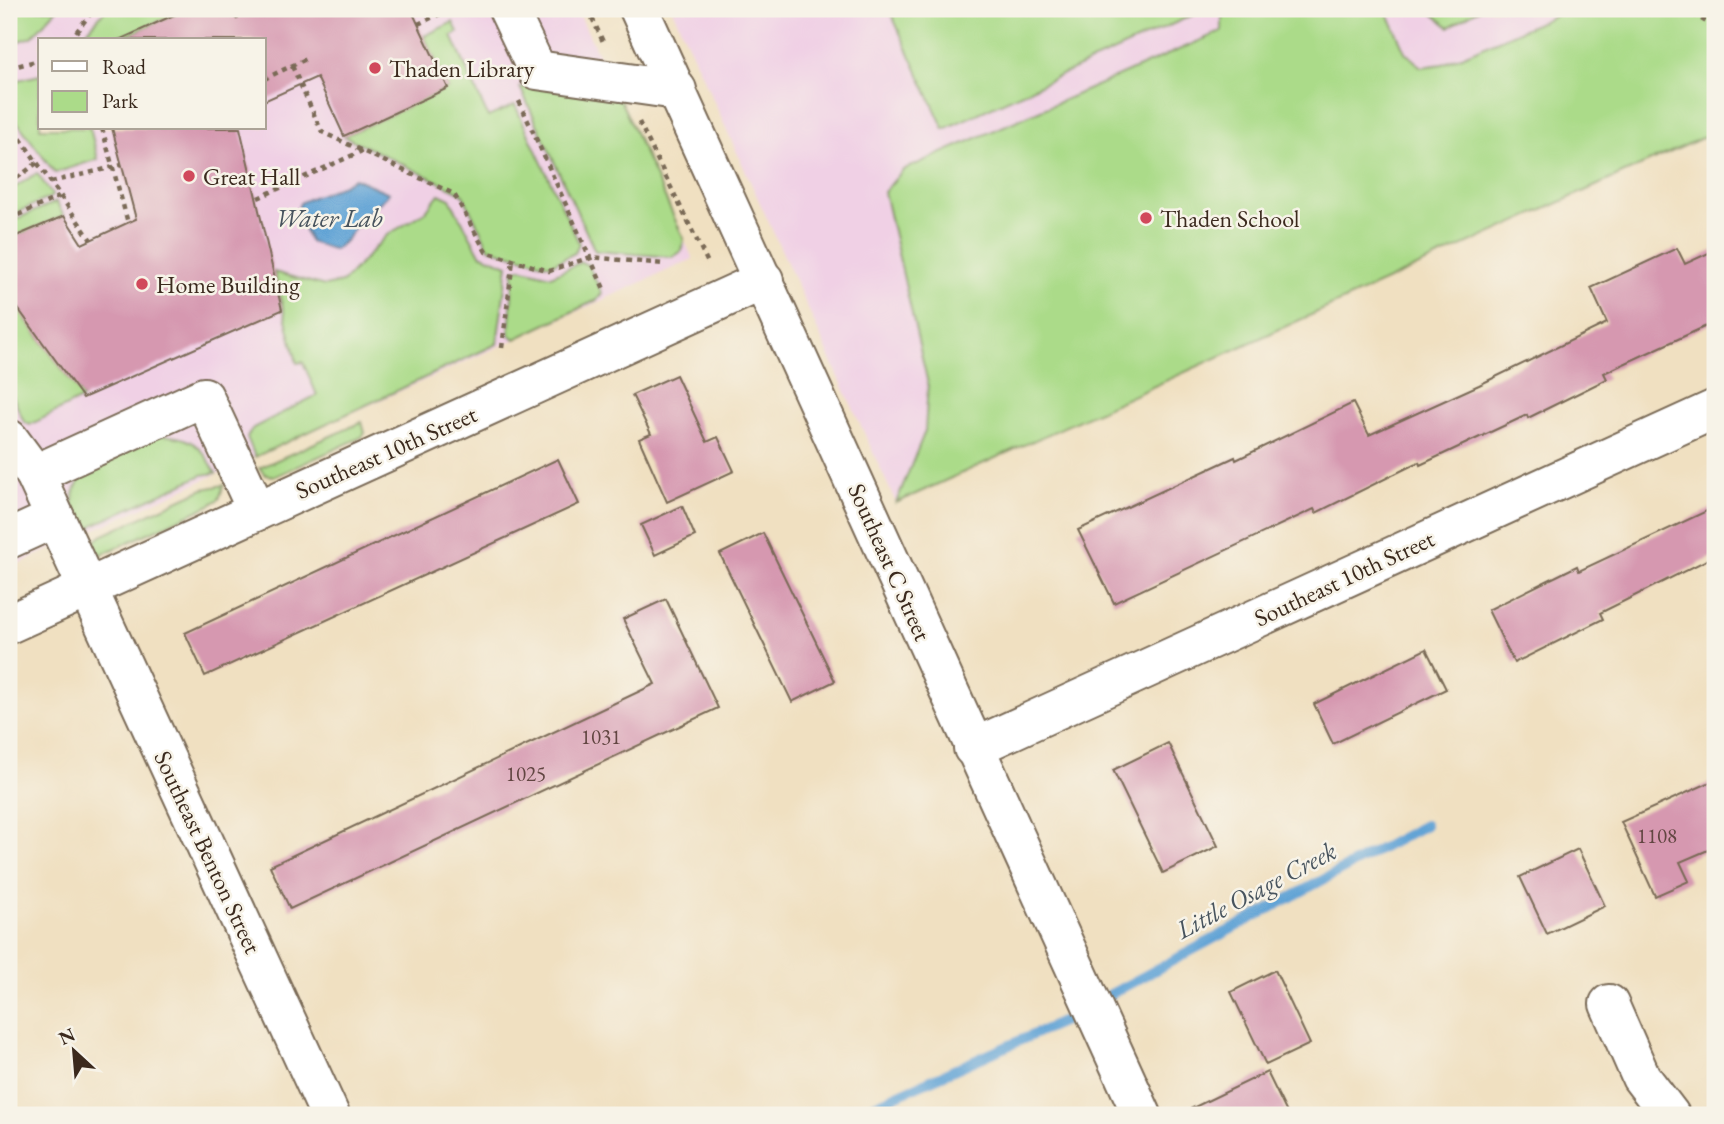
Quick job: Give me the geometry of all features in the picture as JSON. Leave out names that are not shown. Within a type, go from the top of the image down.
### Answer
[{"type":"street","points":[[508,9],[537,70],[677,90]]},
{"type":"street","name":"Southeast C Street","points":[[639,9],[1142,1115]]},
{"type":"street","name":"Southeast 10th Street","points":[[9,624],[764,280]]},
{"type":"street","points":[[35,474],[204,397],[257,511]]},
{"type":"street","name":"Southeast 10th Street","points":[[973,748],[1715,409]]},
{"type":"street","name":"Southeast Benton Street","points":[[9,439],[35,474],[330,1115]]},
{"type":"street","points":[[9,539],[55,518]]},
{"type":"street","points":[[1609,1004],[1641,1077],[1670,1115]]},
{"type":"path","points":[[76,37],[93,9]]},
{"type":"path","points":[[227,9],[242,22],[236,9]]},
{"type":"path","points":[[418,24],[451,9]]},
{"type":"path","points":[[587,9],[608,53]]},
{"type":"path","points":[[1684,9],[1715,27]]},
{"type":"path","points":[[266,78],[308,58]]},
{"type":"path","points":[[9,68],[38,61]]},
{"type":"path","points":[[292,66],[322,132],[454,194],[486,252],[549,271],[591,257],[663,264]]},
{"type":"path","points":[[510,94],[519,101],[605,291]]},
{"type":"path","points":[[634,111],[711,269]]},
{"type":"path","points":[[9,122],[91,240]]},
{"type":"path","points":[[103,130],[128,223]]},
{"type":"path","points":[[258,198],[362,151]]},
{"type":"path","points":[[9,184],[37,163]]},
{"type":"path","points":[[51,183],[122,164]]},
{"type":"path","points":[[9,219],[61,196]]},
{"type":"path","points":[[502,348],[513,260]]},
{"type":"shaded area","points":[[9,9],[577,9],[693,259],[9,568]]},
{"type":"shaded area","name":"Thaden School","points":[[672,9],[1715,9],[1715,132],[896,503]]},
{"type":"green space","points":[[9,9],[57,9],[32,37],[9,44]]},
{"type":"green space","points":[[106,9],[187,9],[131,34],[89,38],[87,31]]},
{"type":"green space","points":[[889,9],[1192,9],[1195,14],[944,129]]},
{"type":"green space","name":"Thaden School","points":[[1222,9],[1386,9],[1405,52],[1421,67],[1443,64],[1570,9],[1715,9],[1715,132],[896,503],[925,431],[928,384],[884,192],[903,170],[1222,31]]},
{"type":"green space","points":[[1427,9],[1479,9],[1449,27]]},
{"type":"green space","points":[[453,22],[458,32],[452,36],[488,117],[515,105],[579,243],[575,253],[550,265],[489,248],[462,193],[344,136],[448,88],[424,36]]},
{"type":"green space","points":[[38,75],[38,130],[91,130],[98,159],[55,173],[9,111],[9,82]]},
{"type":"green space","points":[[520,87],[617,93],[684,239],[682,251],[673,257],[595,251]]},
{"type":"green space","points":[[37,173],[53,196],[9,216],[9,191]]},
{"type":"green space","points":[[439,194],[450,199],[480,254],[508,265],[497,344],[255,457],[247,437],[253,428],[317,395],[303,362],[297,363],[274,272],[325,286],[343,282],[386,236],[425,212]]},
{"type":"green space","points":[[56,202],[64,216],[9,239],[9,222]]},
{"type":"green space","points":[[581,262],[588,265],[602,293],[597,300],[515,339],[509,334],[514,270],[520,268],[551,276]]},
{"type":"green space","points":[[9,296],[83,398],[30,425],[24,422],[9,388]]},
{"type":"green space","points":[[362,422],[365,433],[362,437],[276,476],[266,475],[259,468]]},
{"type":"green space","points":[[157,435],[178,437],[194,444],[200,448],[216,473],[202,475],[95,524],[82,534],[74,513],[73,495],[79,481],[105,459]]},
{"type":"green space","points":[[224,485],[219,499],[210,505],[98,556],[87,548],[101,536],[203,489]]},
{"type":"water","name":"Water Lab","points":[[354,178],[389,193],[334,250],[310,242],[297,212],[300,203],[342,186]]},
{"type":"building","name":"Thaden Library","points":[[187,9],[411,9],[448,88],[344,136],[317,77],[266,100],[266,38],[123,38]]},
{"type":"building","name":"Home Building","points":[[113,130],[240,130],[282,310],[83,398],[9,296],[9,239],[64,216],[82,244],[136,219]]},
{"type":"building","points":[[1677,248],[1685,264],[1715,250],[1715,322],[1604,373],[1607,379],[1528,418],[1527,415],[1420,465],[1419,462],[1316,513],[1314,509],[1114,603],[1078,530],[1235,457],[1236,460],[1353,403],[1369,435],[1479,385],[1607,323],[1591,288]]},
{"type":"building","points":[[676,375],[707,442],[718,437],[734,471],[667,502],[639,439],[651,434],[632,395]]},
{"type":"building","points":[[558,459],[579,504],[205,676],[185,633]]},
{"type":"building","points":[[682,506],[695,536],[655,555],[641,525]]},
{"type":"building","points":[[1715,507],[1715,556],[1600,613],[1603,619],[1514,663],[1488,610],[1577,566],[1579,571]]},
{"type":"building","points":[[763,533],[835,681],[792,702],[720,554]]},
{"type":"building","points":[[666,599],[718,708],[290,909],[270,866],[655,684],[623,619]]},
{"type":"building","points":[[1426,649],[1446,689],[1333,744],[1314,704]]},
{"type":"building","points":[[1168,743],[1218,846],[1163,873],[1113,770]]},
{"type":"building","points":[[1715,780],[1715,847],[1680,862],[1689,881],[1655,896],[1621,822]]},
{"type":"building","points":[[1578,849],[1605,906],[1547,934],[1520,877]]},
{"type":"building","points":[[1275,970],[1310,1044],[1266,1065],[1231,992]]},
{"type":"building","points":[[1267,1072],[1288,1115],[1178,1115]]},
{"type":"waterway","name":"Little Osage Creek","points":[[1109,995],[1425,825]]},
{"type":"waterway","name":"Little Osage Creek","points":[[852,1115],[1073,1017]]},
{"type":"place","name":"Thaden Library","points":[[375,68]]},
{"type":"place","name":"Great Hall","points":[[189,176]]},
{"type":"place","name":"Thaden School","points":[[1146,218]]},
{"type":"place","name":"Home Building","points":[[142,284]]}]
